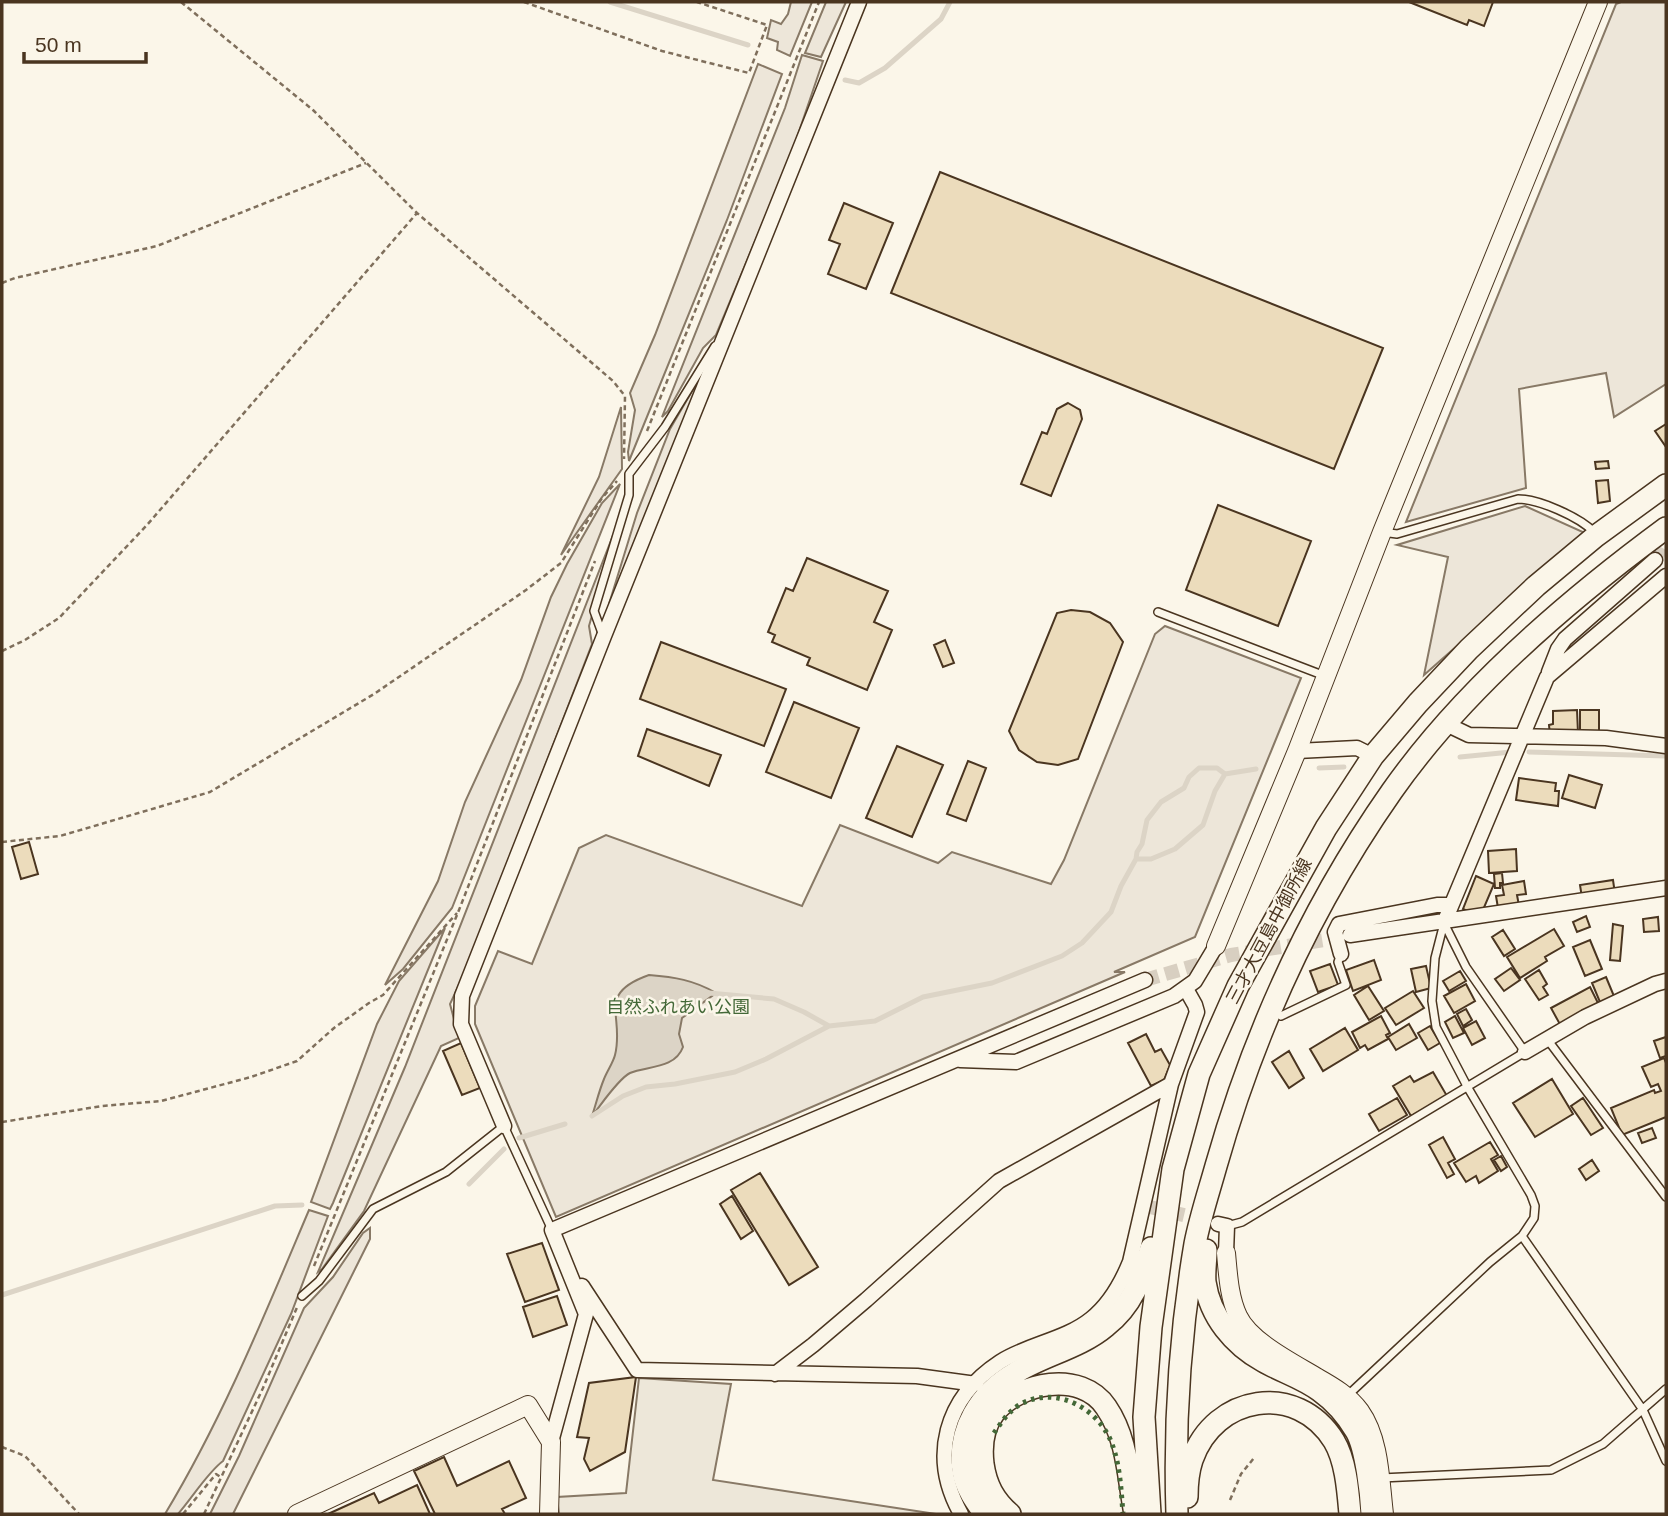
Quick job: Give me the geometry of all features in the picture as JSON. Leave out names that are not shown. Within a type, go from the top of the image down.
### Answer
[{"type":"main road","name":"三才大豆島中御所線","points":[[1150,1514],[1144,1417],[1156,1290],[1172,1169],[1199,1074],[1238,986],[1326,828],[1373,756],[1418,703],[1469,649],[1536,586],[1666,485]]},
{"type":"main road","name":"三才大豆島中御所線","points":[[1177,1514],[1177,1395],[1195,1242],[1229,1119],[1271,1007],[1326,893],[1393,789],[1446,724],[1504,662],[1567,605],[1664,532]]},
{"type":"main road","points":[[985,1514],[971,1494],[963,1473],[962,1446],[967,1426],[979,1404],[997,1385],[1016,1372],[1094,1336],[1124,1310],[1138,1287],[1145,1268],[1172,1169]]},
{"type":"main road","points":[[1211,1185],[1205,1282],[1211,1305],[1224,1329],[1240,1345],[1263,1361],[1291,1373],[1320,1391],[1341,1411],[1358,1433],[1371,1492],[1372,1514]]},
{"type":"main road","points":[[1010,1514],[990,1492],[982,1451],[985,1429],[1007,1400],[1031,1389],[1068,1384],[1089,1393],[1105,1406],[1123,1444],[1128,1462],[1135,1514]]},
{"type":"main road","points":[[1187,1514],[1187,1483],[1191,1460],[1216,1423],[1243,1406],[1274,1402],[1295,1407],[1318,1420],[1335,1443],[1342,1465],[1349,1514]]},
{"type":"street","points":[[504,1126],[461,1024],[462,996],[859,2]]},
{"type":"street","points":[[956,1060],[1016,1062],[1174,996],[1186,989],[1201,972],[1216,946],[1297,751],[1382,531],[1598,2]]},
{"type":"street","points":[[1444,923],[1558,649],[1656,560]]},
{"type":"street","points":[[1547,677],[1666,576]]},
{"type":"street","points":[[1446,724],[1469,735],[1606,738],[1666,746]]},
{"type":"street","points":[[1297,751],[1357,748],[1373,756]]},
{"type":"street","points":[[1350,935],[1666,888]]},
{"type":"street","points":[[1340,954],[1335,932],[1339,924],[1437,905],[1450,905]]},
{"type":"street","points":[[549,1514],[551,1441],[586,1314],[552,1230],[1145,980]]},
{"type":"street","points":[[1525,1052],[1607,1007],[1666,981]]},
{"type":"street","points":[[961,1514],[950,1495],[945,1477],[944,1457],[953,1413],[963,1395],[1000,1362],[1077,1327],[1102,1308],[1112,1296],[1130,1262],[1146,1206],[1171,1084],[1196,1012],[1195,1004],[1186,989]]},
{"type":"street","points":[[775,1374],[866,1300],[999,1181],[1171,1084]]},
{"type":"street","points":[[1222,1225],[1232,1297],[1239,1319],[1265,1346],[1347,1396],[1360,1411],[1369,1426],[1380,1478],[1384,1514]]},
{"type":"street","points":[[563,1259],[637,1370],[917,1376],[976,1384]]},
{"type":"street","points":[[297,1514],[528,1405],[551,1441]]},
{"type":"lane","points":[[604,636],[594,611],[629,495],[629,474],[665,427],[708,355],[726,331]]},
{"type":"lane","points":[[1382,531],[1397,534],[1518,499],[1531,499],[1584,524],[1597,536]]},
{"type":"lane","points":[[1158,612],[1326,676]]},
{"type":"lane","points":[[1222,1225],[1242,1222],[1525,1052],[1466,968],[1444,923]]},
{"type":"lane","points":[[1347,1396],[1490,1262],[1522,1236],[1534,1218],[1535,1206],[1531,1195],[1468,1088],[1436,1027],[1432,1001],[1435,958],[1444,923]]},
{"type":"lane","points":[[1281,1016],[1346,985],[1338,962],[1340,954]]},
{"type":"lane","points":[[1546,1039],[1666,1197]]},
{"type":"lane","points":[[302,1296],[319,1281],[373,1209],[446,1172],[504,1126],[552,1230]]},
{"type":"lane","points":[[1522,1236],[1643,1410],[1666,1461]]},
{"type":"lane","points":[[1380,1478],[1550,1470],[1603,1444],[1666,1389]]},
{"type":"path","points":[[2,842],[60,836],[210,792],[374,694],[526,590],[561,563],[602,498],[621,476],[629,474],[624,465],[625,396],[613,381],[417,213],[313,110],[181,2]]},
{"type":"path","points":[[524,2],[662,51],[749,73],[767,25],[697,2]]},
{"type":"path","points":[[645,436],[819,2]]},
{"type":"path","points":[[2,283],[157,246],[366,163]]},
{"type":"path","points":[[2,651],[36,633],[67,610],[147,525],[417,213]]},
{"type":"path","points":[[204,1514],[302,1296],[459,911],[599,551]]},
{"type":"path","points":[[2,1122],[102,1106],[161,1101],[251,1077],[297,1061],[334,1028],[383,995],[459,911]]},
{"type":"path","points":[[2,1447],[25,1456],[79,1514]]},
{"type":"path","points":[[1230,1500],[1235,1485],[1254,1458]]},
{"type":"path","points":[[183,1514],[216,1474],[222,1478]]},
{"type":"green space","points":[[791,2],[812,2],[790,56],[777,50],[778,42],[767,38],[771,20],[781,24],[788,14]]},
{"type":"green space","points":[[826,2],[846,2],[821,57],[805,53]]},
{"type":"green space","points":[[1666,2],[1666,384],[1614,417],[1606,373],[1519,389],[1526,488],[1406,522],[1616,4]]},
{"type":"green space","points":[[802,55],[823,61],[791,155],[716,335],[703,348],[662,417],[785,108]]},
{"type":"green space","points":[[758,64],[782,74],[727,220],[629,461],[635,410],[630,393],[655,335]]},
{"type":"green space","points":[[699,379],[703,379],[609,604],[637,513],[670,429]]},
{"type":"green space","points":[[621,407],[622,469],[561,555],[599,477]]},
{"type":"green space","points":[[620,484],[452,908],[403,969],[385,985],[438,881],[465,802],[521,680],[551,597],[602,503]]},
{"type":"green space","points":[[1525,506],[1585,533],[1424,675],[1448,557],[1397,545]]},
{"type":"green space","points":[[612,538],[613,543],[589,626],[592,644],[470,961],[450,1004],[459,1038],[441,1046],[364,1211],[318,1272],[405,1067]]},
{"type":"green space","name":"自然ふれあい公園","points":[[1165,626],[1301,678],[1195,937],[1114,972],[1125,972],[556,1217],[475,1024],[475,1006],[498,951],[532,964],[579,848],[606,835],[802,906],[840,825],[938,863],[952,852],[1051,884],[1064,860],[1155,634]]},
{"type":"green space","points":[[445,928],[333,1203],[330,1209],[311,1202],[377,1024],[399,981]]},
{"type":"green space","points":[[309,1210],[328,1216],[291,1314],[223,1461],[178,1514],[165,1514],[224,1403]]},
{"type":"green space","points":[[370,1228],[370,1239],[233,1514],[210,1514],[239,1456],[304,1308],[333,1277],[363,1233]]},
{"type":"shaded area","points":[[649,975],[684,980],[716,993],[682,1018],[679,1034],[683,1047],[674,1059],[625,1076],[592,1116],[615,1055],[617,998],[632,982]]},
{"type":"shaded area","points":[[639,1378],[731,1384],[713,1480],[936,1514],[559,1514],[557,1497],[626,1493]]},
{"type":"building","points":[[1409,2],[1493,2],[1484,26],[1469,20],[1467,25]]},
{"type":"building","points":[[940,172],[1383,348],[1334,469],[891,293]]},
{"type":"building","points":[[844,203],[893,223],[866,289],[828,274],[840,244],[829,240]]},
{"type":"building","points":[[1068,403],[1080,410],[1082,419],[1051,496],[1021,484],[1042,432],[1047,434],[1057,409]]},
{"type":"building","points":[[1666,424],[1666,447],[1655,431]]},
{"type":"building","points":[[1608,461],[1609,468],[1596,469],[1595,462]]},
{"type":"building","points":[[1608,480],[1610,501],[1598,503],[1596,481]]},
{"type":"building","points":[[1218,505],[1311,541],[1278,626],[1186,590]]},
{"type":"building","points":[[807,558],[888,591],[874,622],[892,630],[867,690],[807,665],[810,658],[772,642],[775,635],[768,632],[786,588],[793,591]]},
{"type":"building","points":[[1071,610],[1090,612],[1110,623],[1123,642],[1078,759],[1058,765],[1037,762],[1019,750],[1009,731],[1057,613]]},
{"type":"building","points":[[945,640],[954,663],[943,667],[934,645]]},
{"type":"building","points":[[661,642],[786,689],[764,746],[640,699]]},
{"type":"building","points":[[794,702],[859,728],[831,798],[766,772]]},
{"type":"building","points":[[1577,710],[1578,733],[1550,735],[1549,725],[1553,724],[1553,711]]},
{"type":"building","points":[[1580,710],[1599,710],[1599,733],[1580,733]]},
{"type":"building","points":[[647,729],[721,755],[709,786],[638,756]]},
{"type":"building","points":[[897,746],[943,765],[912,837],[866,818]]},
{"type":"building","points":[[968,761],[986,768],[966,821],[947,814]]},
{"type":"building","points":[[1569,775],[1602,785],[1595,808],[1562,798]]},
{"type":"building","points":[[1519,778],[1556,783],[1555,791],[1559,791],[1558,806],[1516,800]]},
{"type":"building","points":[[29,842],[38,874],[21,879],[12,847]]},
{"type":"building","points":[[1516,849],[1517,871],[1489,873],[1488,851]]},
{"type":"building","points":[[1502,873],[1503,883],[1500,883],[1500,888],[1495,888],[1494,874]]},
{"type":"building","points":[[1476,876],[1494,884],[1480,917],[1463,909]]},
{"type":"building","points":[[1613,880],[1615,894],[1582,898],[1580,885]]},
{"type":"building","points":[[1524,881],[1526,894],[1517,895],[1520,911],[1499,914],[1496,896],[1504,895],[1502,885]]},
{"type":"building","points":[[1586,916],[1590,927],[1577,932],[1573,922]]},
{"type":"building","points":[[1658,917],[1659,931],[1644,932],[1643,919]]},
{"type":"building","points":[[1613,924],[1623,926],[1620,961],[1610,960]]},
{"type":"building","points":[[1554,929],[1564,946],[1545,957],[1547,961],[1520,978],[1507,957]]},
{"type":"building","points":[[1503,930],[1515,949],[1504,956],[1492,937]]},
{"type":"building","points":[[1590,940],[1602,969],[1585,976],[1573,947]]},
{"type":"building","points":[[1374,960],[1381,980],[1353,991],[1346,970]]},
{"type":"building","points":[[1330,964],[1338,985],[1318,992],[1310,971]]},
{"type":"building","points":[[1426,966],[1431,988],[1416,992],[1411,969]]},
{"type":"building","points":[[1511,968],[1520,980],[1504,991],[1495,979]]},
{"type":"building","points":[[1539,970],[1547,984],[1543,987],[1548,995],[1539,1000],[1525,979]]},
{"type":"building","points":[[1460,971],[1466,981],[1449,991],[1443,981]]},
{"type":"building","points":[[1606,977],[1616,1001],[1602,1007],[1592,983]]},
{"type":"building","points":[[1466,984],[1475,1001],[1454,1013],[1444,996]]},
{"type":"building","points":[[1368,986],[1384,1011],[1369,1020],[1354,995]]},
{"type":"building","points":[[1590,987],[1600,1007],[1562,1028],[1551,1008]]},
{"type":"building","points":[[1413,991],[1424,1008],[1396,1025],[1385,1008]]},
{"type":"building","points":[[1466,1009],[1472,1020],[1463,1026],[1457,1014]]},
{"type":"building","points":[[1381,1016],[1390,1033],[1386,1035],[1388,1039],[1368,1050],[1365,1045],[1360,1048],[1352,1032]]},
{"type":"building","points":[[1455,1016],[1464,1033],[1453,1038],[1445,1022]]},
{"type":"building","points":[[1476,1021],[1485,1038],[1472,1045],[1463,1028]]},
{"type":"building","points":[[1409,1024],[1417,1038],[1396,1050],[1388,1037]]},
{"type":"building","points":[[1430,1026],[1440,1043],[1428,1050],[1418,1033]]},
{"type":"building","points":[[1345,1028],[1358,1050],[1323,1071],[1310,1049]]},
{"type":"building","points":[[1146,1034],[1155,1052],[1161,1049],[1170,1065],[1164,1080],[1151,1086],[1128,1043]]},
{"type":"building","points":[[1666,1037],[1666,1056],[1660,1058],[1654,1041]]},
{"type":"building","points":[[461,1043],[480,1088],[462,1095],[443,1051]]},
{"type":"building","points":[[1289,1051],[1304,1078],[1289,1088],[1272,1062]]},
{"type":"building","points":[[1664,1058],[1666,1117],[1622,1135],[1611,1108],[1654,1090],[1655,1093],[1661,1091],[1658,1084],[1651,1087],[1642,1067]]},
{"type":"building","points":[[1433,1072],[1447,1096],[1411,1116],[1393,1086],[1410,1076],[1414,1082]]},
{"type":"building","points":[[1552,1079],[1573,1114],[1535,1137],[1513,1103]]},
{"type":"building","points":[[1397,1098],[1407,1115],[1379,1131],[1369,1114]]},
{"type":"building","points":[[1583,1098],[1603,1128],[1591,1135],[1571,1106]]},
{"type":"building","points":[[1652,1128],[1656,1138],[1642,1143],[1638,1133]]},
{"type":"building","points":[[1443,1137],[1455,1159],[1448,1163],[1454,1174],[1447,1178],[1429,1145]]},
{"type":"building","points":[[1490,1142],[1498,1155],[1491,1159],[1498,1171],[1479,1183],[1476,1176],[1466,1182],[1454,1163]]},
{"type":"building","points":[[1501,1156],[1507,1167],[1501,1171],[1494,1160]]},
{"type":"building","points":[[1592,1160],[1599,1171],[1586,1180],[1579,1169]]},
{"type":"building","points":[[760,1173],[818,1267],[789,1285],[731,1190]]},
{"type":"building","points":[[732,1196],[753,1231],[741,1239],[720,1204]]},
{"type":"building","points":[[542,1243],[559,1290],[525,1302],[507,1254]]},
{"type":"building","points":[[557,1296],[567,1325],[533,1337],[523,1307]]},
{"type":"building","points":[[636,1377],[625,1452],[590,1471],[584,1459],[589,1438],[577,1437],[589,1383]]},
{"type":"building","points":[[444,1457],[457,1486],[509,1461],[526,1498],[502,1509],[505,1514],[435,1514],[414,1471]]},
{"type":"building","points":[[417,1485],[430,1514],[328,1514],[374,1493],[379,1503]]},
{"type":"waterway","points":[[610,2],[748,45]]},
{"type":"waterway","points":[[845,80],[859,83],[885,68],[941,19],[950,2]]},
{"type":"waterway","points":[[1460,757],[1511,752]]},
{"type":"waterway","points":[[1529,752],[1666,756]]},
{"type":"waterway","points":[[1319,768],[1344,767]]},
{"type":"waterway","points":[[1136,859],[1147,820],[1161,802],[1184,788],[1189,777],[1199,768],[1217,768],[1225,774]]},
{"type":"waterway","points":[[592,1116],[623,1096],[646,1087],[735,1072],[829,1026],[875,1021],[923,997],[992,983],[1062,956],[1082,943],[1111,912],[1136,859],[1151,859],[1175,849],[1203,825],[1215,791],[1225,774],[1256,769]]},
{"type":"waterway","points":[[709,993],[774,999],[829,1026]]},
{"type":"waterway","points":[[519,1138],[565,1124]]},
{"type":"waterway","points":[[469,1184],[504,1149]]},
{"type":"waterway","points":[[2,1295],[275,1206],[302,1205]]},
{"type":"tunnel","points":[[1655,560],[1666,539]]},
{"type":"tunnel","points":[[1145,980],[1231,955],[1349,936]]},
{"type":"tunnel","points":[[1150,1207],[1209,1221]]},
{"type":"hedge","points":[[994,1433],[1011,1411],[1032,1399],[1059,1398],[1084,1408],[1103,1427],[1110,1439],[1120,1476],[1123,1514]]}]
